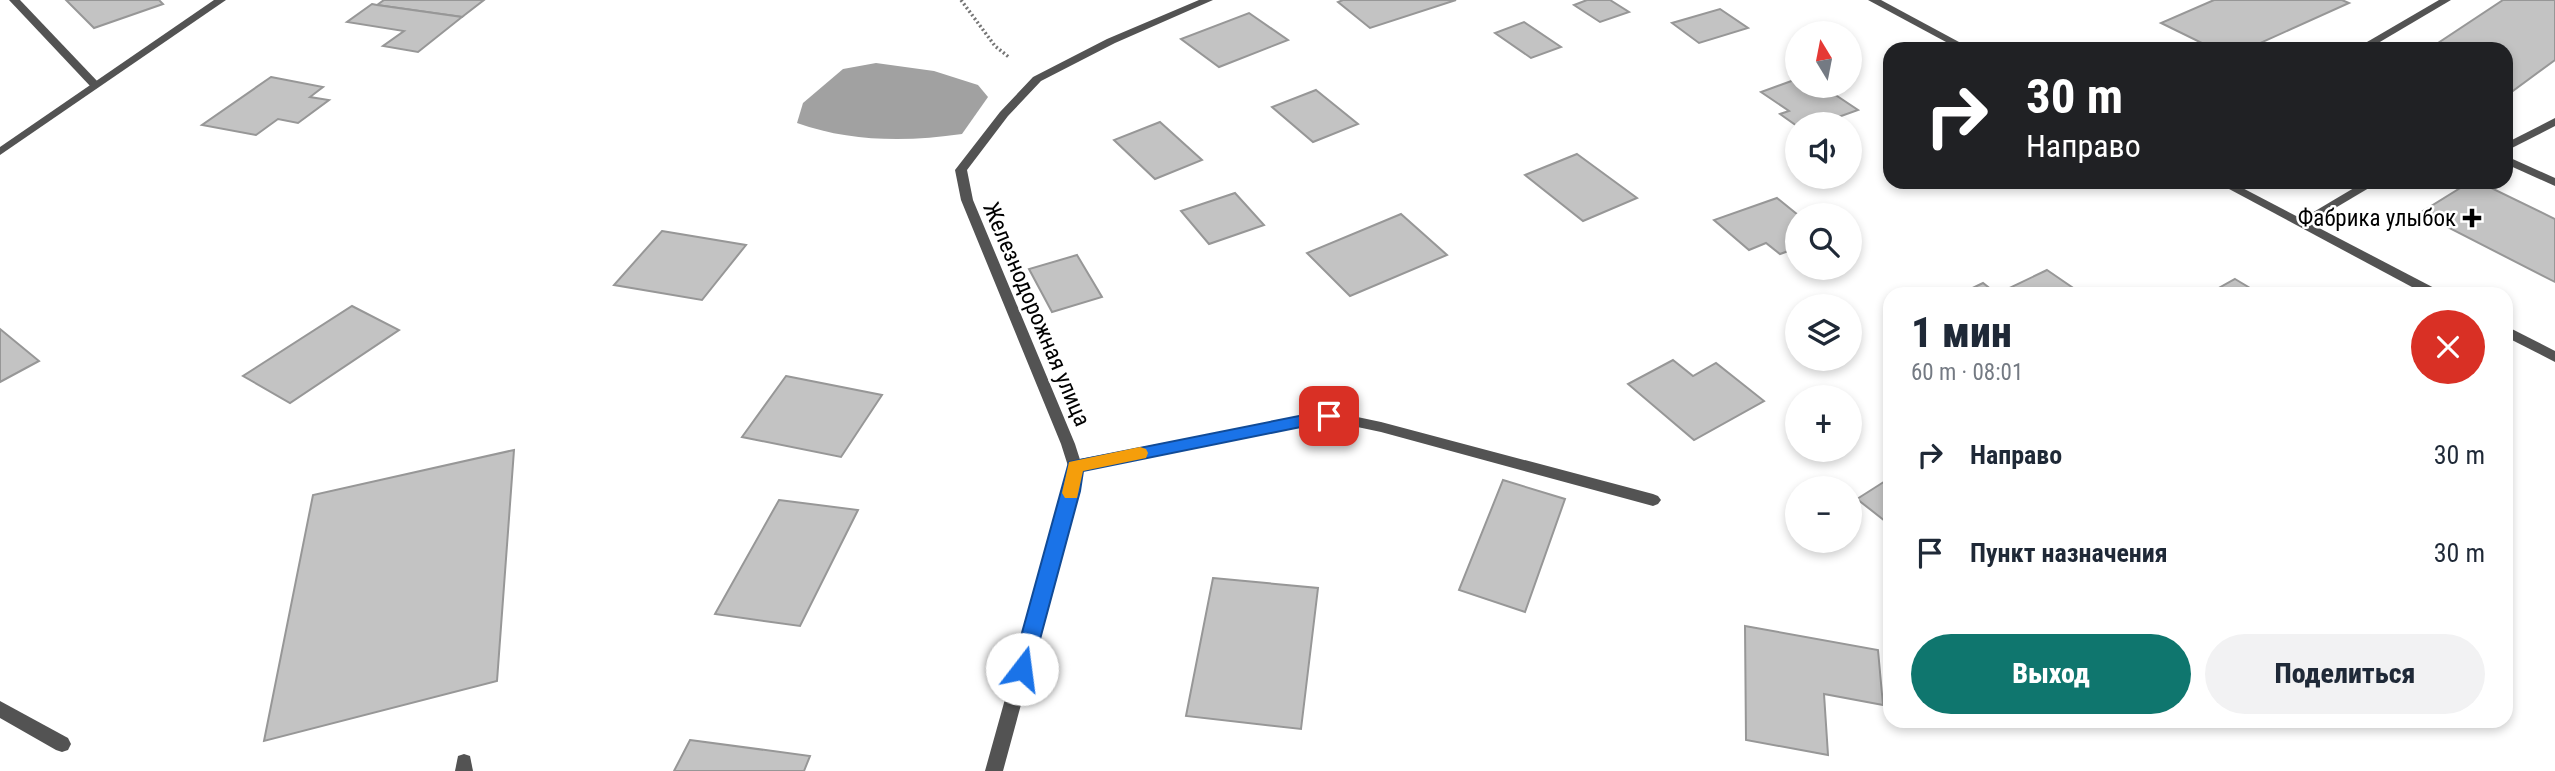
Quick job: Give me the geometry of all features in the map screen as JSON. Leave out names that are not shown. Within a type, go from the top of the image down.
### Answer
[{"type":"street","points":[[14,0],[96,85]]},
{"type":"street","points":[[0,152],[221,0]]},
{"type":"street","name":"Железнодорожная улица","points":[[994,771],[1071,491],[1075,466],[1069,444],[967,200],[961,170],[1004,114],[1037,79],[1111,41],[1208,0]]},
{"type":"street","points":[[1873,0],[1954,42]]},
{"type":"street","points":[[2372,42],[2446,0]]},
{"type":"street","points":[[2513,144],[2555,121]]},
{"type":"street","points":[[2513,163],[2555,182]]},
{"type":"street","points":[[2235,189],[2422,287]]},
{"type":"street","points":[[2301,223],[2362,189]]},
{"type":"street","points":[[2513,335],[2555,357]]},
{"type":"street","points":[[1075,466],[1329,416],[1381,427],[1653,500]]},
{"type":"street","points":[[0,709],[62,744]]},
{"type":"path","points":[[961,0],[995,46],[1037,79]]},
{"type":"shaded area","points":[[876,63],[934,71],[978,85],[988,97],[962,134],[879,139],[837,134],[797,123],[803,103],[843,69]]},
{"type":"building","points":[[66,0],[159,0],[163,4],[94,28]]},
{"type":"building","points":[[384,0],[484,0],[462,17],[377,5]]},
{"type":"building","points":[[1456,0],[1370,28],[1338,2]]},
{"type":"building","points":[[1587,0],[1610,0],[1629,12],[1600,22],[1574,5]]},
{"type":"building","points":[[2214,0],[2342,0],[2349,3],[2263,42],[2200,42],[2161,23]]},
{"type":"building","points":[[2503,0],[2555,0],[2555,60],[2513,91],[2513,42],[2440,42]]},
{"type":"building","points":[[372,4],[462,17],[418,52],[383,46],[404,31],[347,22]]},
{"type":"building","points":[[1720,9],[1748,28],[1699,43],[1672,23]]},
{"type":"building","points":[[1249,13],[1288,40],[1219,67],[1181,39]]},
{"type":"building","points":[[1524,22],[1561,47],[1531,58],[1495,33]]},
{"type":"building","points":[[271,77],[323,87],[310,97],[329,100],[298,123],[278,119],[256,135],[202,125]]},
{"type":"building","points":[[1785,83],[1785,98],[1840,98],[1858,110],[1786,112],[1789,111],[1761,92]]},
{"type":"building","points":[[1316,90],[1358,124],[1313,142],[1272,107]]},
{"type":"building","points":[[1160,122],[1202,160],[1155,179],[1114,140]]},
{"type":"building","points":[[1577,154],[1637,198],[1583,221],[1525,175]]},
{"type":"building","points":[[2459,189],[2493,189],[2555,219],[2555,282],[2420,213]]},
{"type":"building","points":[[1235,193],[1264,225],[1209,244],[1181,211]]},
{"type":"building","points":[[1777,198],[1785,204],[1785,252],[1780,254],[1766,243],[1749,250],[1714,220]]},
{"type":"building","points":[[1401,214],[1447,255],[1350,296],[1307,253]]},
{"type":"building","points":[[662,231],[746,245],[702,300],[614,285]]},
{"type":"building","points":[[1077,255],[1102,297],[1052,312],[1029,269]]},
{"type":"building","points":[[2047,270],[2072,287],[2012,287]]},
{"type":"building","points":[[2235,279],[2248,287],[2221,287]]},
{"type":"building","points":[[352,306],[399,330],[290,403],[243,376]]},
{"type":"building","points":[[0,329],[39,361],[0,382]]},
{"type":"building","points":[[1673,360],[1693,376],[1716,363],[1764,401],[1694,440],[1628,384]]},
{"type":"building","points":[[786,376],[882,395],[841,457],[742,437]]},
{"type":"building","points":[[514,450],[497,681],[264,741],[313,495]]},
{"type":"building","points":[[1503,480],[1565,499],[1525,612],[1459,590]]},
{"type":"building","points":[[1883,482],[1883,519],[1862,503],[1862,496]]},
{"type":"building","points":[[779,500],[858,510],[800,626],[715,614]]},
{"type":"building","points":[[1213,578],[1318,588],[1301,729],[1186,716]]},
{"type":"building","points":[[1745,626],[1878,650],[1883,705],[1824,694],[1828,755],[1746,740]]},
{"type":"building","points":[[690,740],[810,756],[804,771],[674,771]]},
{"type":"slow traffic","points":[[1071,493],[1075,466],[1140,453]]},
{"type":"place","name":"Фабрика улыбок","points":[[2472,218]]},
{"type":"route","points":[[1022,669],[1071,491],[1075,466],[1329,416]]}]
